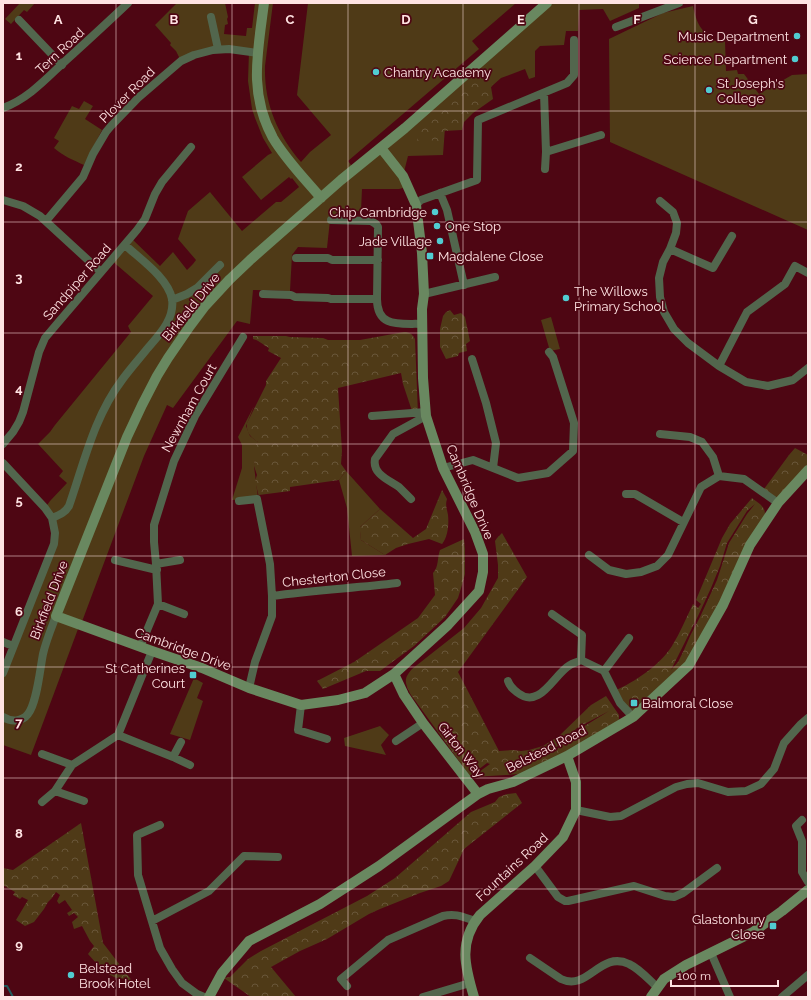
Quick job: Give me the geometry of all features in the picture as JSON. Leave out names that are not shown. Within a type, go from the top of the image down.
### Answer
[{"type":"street","name":"Tern Road","points":[[3,108],[26,97],[84,46],[128,3]]},
{"type":"street","points":[[264,3],[256,70],[257,89],[261,109],[268,129],[276,143],[321,198]]},
{"type":"street","name":"Birkfield Drive","points":[[3,717],[11,720],[21,719],[27,715],[31,709],[35,697],[47,638],[128,437],[152,385],[168,358],[195,319],[221,288],[250,260],[547,3]]},
{"type":"street","points":[[616,27],[679,3]]},
{"type":"street","points":[[211,16],[218,49]]},
{"type":"street","points":[[19,20],[62,65]]},
{"type":"street","points":[[416,206],[421,200],[476,180],[478,120],[567,83],[574,75],[574,40]]},
{"type":"street","name":"Plover Road","points":[[46,222],[83,177],[106,132],[117,118],[178,63],[201,53],[218,49],[258,53]]},
{"type":"street","points":[[544,93],[546,152],[545,169]]},
{"type":"street","points":[[546,152],[602,135]]},
{"type":"street","name":"Sandpiper Road","points":[[3,444],[13,432],[23,412],[42,345],[53,328],[143,223],[155,194],[162,182],[191,148]]},
{"type":"street","name":"Cambridge Drive","points":[[56,616],[202,668],[249,688],[302,705],[338,700],[365,692],[394,674],[448,625],[479,591],[483,572],[483,554],[475,532],[443,468],[426,414],[423,378],[422,309],[424,294],[422,253],[416,206],[403,176],[381,148]]},
{"type":"street","points":[[440,193],[447,210],[464,285]]},
{"type":"street","points":[[3,200],[28,209],[46,222],[101,272]]},
{"type":"street","points":[[660,201],[673,212],[678,223],[670,249],[663,262],[659,278],[660,297],[664,312],[674,329],[688,343],[719,366],[746,382],[768,386],[793,380],[808,368]]},
{"type":"street","points":[[331,220],[371,221],[376,224],[378,227],[377,308],[381,317],[389,323],[423,324]]},
{"type":"street","points":[[670,249],[713,268],[732,236]]},
{"type":"street","name":"Birkfield Drive","points":[[3,673],[54,544],[55,532],[52,518],[68,509],[70,506],[91,438],[111,397],[122,380],[164,328],[171,314],[172,300],[168,288],[162,278],[125,245]]},
{"type":"street","points":[[296,258],[378,260]]},
{"type":"street","name":"Birkfield Drive","points":[[172,300],[197,288],[220,265]]},
{"type":"street","points":[[719,366],[747,312],[785,284],[795,266],[808,273]]},
{"type":"street","points":[[424,294],[495,277]]},
{"type":"street","points":[[263,294],[331,299],[377,299]]},
{"type":"street","name":"Newnham Court","points":[[140,647],[158,604],[154,525],[174,461],[195,416],[243,337]]},
{"type":"street","points":[[443,468],[473,460],[518,478],[548,473],[573,451],[574,423],[553,357],[549,352]]},
{"type":"street","points":[[472,359],[486,403],[496,443],[493,468]]},
{"type":"street","points":[[372,416],[426,414]]},
{"type":"street","points":[[411,499],[400,488],[382,477],[374,464],[375,459],[393,434],[426,414]]},
{"type":"street","points":[[660,434],[690,437],[702,442],[714,457],[719,476]]},
{"type":"street","points":[[3,463],[45,508],[52,518]]},
{"type":"street","name":"Belstead Road","points":[[209,997],[222,973],[250,941],[320,904],[379,866],[478,794],[488,789],[513,782],[567,756],[633,717],[689,665],[723,605],[750,545],[778,503],[808,470]]},
{"type":"street","points":[[589,554],[609,570],[626,574],[641,572],[657,566],[668,554],[701,487],[719,476],[744,479],[778,503]]},
{"type":"street","points":[[626,494],[635,494],[683,522]]},
{"type":"street","name":"Chesterton Close","points":[[239,501],[257,499],[270,564],[272,596],[272,616],[255,662],[249,688]]},
{"type":"street","points":[[116,560],[156,567],[180,560]]},
{"type":"street","name":"Chesterton Close","points":[[272,596],[397,583]]},
{"type":"street","points":[[158,604],[184,614]]},
{"type":"street","points":[[552,614],[582,635],[581,660]]},
{"type":"street","points":[[604,670],[629,638]]},
{"type":"street","points":[[3,642],[14,646]]},
{"type":"street","points":[[42,802],[55,791],[72,765],[118,736],[152,651]]},
{"type":"street","points":[[508,681],[510,686],[522,696],[532,697],[540,695],[569,665],[581,660],[604,670],[620,703],[633,717]]},
{"type":"street","name":"Girton Way","points":[[394,674],[404,695],[423,723],[478,794]]},
{"type":"street","points":[[302,705],[298,730],[327,739]]},
{"type":"street","points":[[576,810],[610,817],[621,816],[676,787],[687,784],[698,783],[728,792],[746,791],[761,784],[774,769],[784,743],[808,718]]},
{"type":"street","name":"Girton Way","points":[[396,741],[423,723]]},
{"type":"street","points":[[118,736],[190,765]]},
{"type":"street","points":[[173,757],[182,742]]},
{"type":"street","points":[[42,754],[72,765]]},
{"type":"street","name":"Fountains Road","points":[[474,997],[466,964],[465,947],[475,921],[535,866],[563,837],[576,810],[576,782],[567,756]]},
{"type":"street","points":[[55,791],[84,801]]},
{"type":"street","points":[[802,820],[796,826],[802,841],[802,872],[808,882]]},
{"type":"street","points":[[160,825],[137,835],[138,875],[160,948],[182,982],[197,994],[204,997]]},
{"type":"street","points":[[152,921],[209,891],[244,856],[278,857]]},
{"type":"street","points":[[535,866],[558,897],[565,901],[634,886],[665,896],[679,896],[717,868]]},
{"type":"street","points":[[651,997],[664,979],[686,965],[753,932],[808,890]]},
{"type":"street","points":[[347,986],[341,979],[388,940],[451,914],[475,921]]},
{"type":"street","points":[[711,953],[730,997]]},
{"type":"street","points":[[530,958],[561,979],[572,982],[582,980],[606,963],[614,961],[623,962],[635,967],[658,988]]},
{"type":"street","points":[[782,997],[808,975]]},
{"type":"street","points":[[422,997],[470,983]]},
{"type":"green space","points":[[20,3],[35,3],[27,12],[24,10],[11,24],[5,19]]},
{"type":"green space","points":[[177,3],[225,3],[228,24],[225,25],[224,34],[246,36],[247,28],[252,28],[255,3],[273,3],[265,66],[267,93],[279,129],[301,162],[310,152],[331,135],[297,95],[308,3],[516,3],[472,41],[479,49],[348,161],[354,169],[547,3],[639,3],[639,8],[610,21],[603,9],[579,10],[578,31],[566,31],[564,45],[540,46],[535,51],[535,77],[529,79],[525,69],[501,78],[445,128],[443,155],[408,156],[403,176],[407,187],[399,189],[362,189],[361,211],[343,211],[330,220],[327,248],[298,247],[292,255],[290,291],[253,290],[250,324],[237,321],[173,408],[167,405],[144,456],[31,755],[3,745],[3,673],[55,536],[45,508],[67,483],[59,476],[63,471],[38,444],[50,432],[131,332],[128,326],[153,296],[111,260],[131,238],[160,266],[173,252],[187,270],[196,260],[178,239],[188,211],[210,192],[242,231],[276,202],[281,202],[299,187],[292,178],[291,179],[289,177],[261,200],[242,177],[272,153],[263,138],[252,109],[248,81],[249,52],[229,49],[181,61],[176,51],[170,45],[171,43],[155,25]]},
{"type":"green space","name":"St Joseph's College","points":[[693,6],[696,18],[703,30],[715,41],[725,41],[726,71],[737,70],[738,74],[744,74],[759,94],[792,75],[808,74],[808,230],[610,142],[609,39],[663,13]]},
{"type":"green space","points":[[481,73],[489,75],[495,80],[491,87],[493,99],[473,113],[464,122],[462,130],[444,131],[443,145],[431,140],[422,145],[417,141],[422,122]]},
{"type":"green space","points":[[84,101],[93,106],[85,119],[102,130],[84,165],[65,156],[54,148],[59,141],[54,138],[72,106],[79,109]]},
{"type":"green space","points":[[450,310],[454,315],[461,313],[465,317],[470,341],[466,344],[467,351],[459,353],[458,356],[446,359],[440,347],[440,329],[443,316]]},
{"type":"green space","points":[[551,317],[560,349],[550,351],[541,320]]},
{"type":"green space","points":[[408,332],[415,339],[418,415],[413,414],[401,373],[338,388],[342,451],[341,464],[346,471],[339,480],[290,487],[290,491],[259,495],[259,497],[255,481],[257,475],[254,466],[255,446],[258,442],[249,434],[247,423],[266,385],[266,381],[281,358],[268,351],[269,348],[253,339],[253,336],[286,336],[323,338],[328,340],[360,340]]},
{"type":"green space","points":[[254,406],[246,426],[250,436],[258,442],[254,466],[258,498],[232,500],[242,468],[242,445],[238,437]]},
{"type":"green space","points":[[795,448],[808,455],[808,469],[775,499],[761,493],[789,455]]},
{"type":"green space","points":[[346,471],[380,509],[360,527],[361,540],[385,555],[352,556],[347,508],[339,480]]},
{"type":"green space","points":[[442,490],[447,499],[448,530],[442,544],[429,539],[396,548],[385,555],[361,540],[360,527],[380,509],[413,538],[426,529]]},
{"type":"green space","points":[[752,498],[761,505],[765,511],[765,514],[696,657],[640,711],[630,710],[614,691],[630,683],[654,666],[672,646],[693,604],[698,608],[701,604],[696,600],[722,538],[730,524]],"holes":[[[755,504],[729,543],[717,580],[678,662],[671,670],[711,588],[727,543],[747,511]]]},
{"type":"green space","points":[[502,533],[527,577],[458,672],[499,751],[521,751],[543,746],[559,736],[591,705],[606,696],[619,715],[619,719],[616,727],[536,773],[472,777],[490,764],[487,763],[470,776],[411,695],[406,684],[406,678],[412,669],[464,628],[481,608],[498,578],[495,541]],"holes":[[[609,711],[578,730],[556,750],[528,763],[558,746],[577,728]]]},
{"type":"green space","points":[[464,539],[465,574],[458,598],[445,617],[414,646],[380,671],[366,671],[323,689],[317,681],[354,662],[418,618],[435,595],[433,573],[437,565],[440,550]]},
{"type":"green space","points":[[194,678],[203,683],[197,698],[203,701],[190,740],[170,734]]},
{"type":"green space","points":[[380,726],[389,735],[381,745],[386,755],[345,746],[344,738]]},
{"type":"green space","points":[[516,793],[522,803],[464,849],[449,881],[441,886],[369,914],[327,939],[300,951],[271,967],[296,997],[251,997],[224,978],[230,977],[248,959],[261,951],[367,896],[395,878],[471,812],[495,802],[499,797]]},
{"type":"green space","points":[[81,823],[103,943],[133,982],[131,983],[127,980],[110,975],[88,954],[94,946],[82,926],[74,929],[72,922],[78,917],[74,913],[69,916],[67,913],[72,910],[65,900],[59,904],[57,901],[60,895],[56,892],[34,922],[25,926],[16,920],[28,900],[22,897],[20,899],[13,895],[15,892],[3,885],[3,868],[13,870]]},
{"type":"waterway","points":[[3,986],[7,986],[13,997]]},
{"type":"place","name":"Music Department","points":[[797,36]]},
{"type":"place","name":"Science Department","points":[[795,59]]},
{"type":"place","name":"Chantry Academy","points":[[376,72]]},
{"type":"place","name":"St Joseph's College","points":[[709,90]]},
{"type":"place","name":"Chip Cambridge","points":[[435,212]]},
{"type":"place","name":"One Stop","points":[[437,226]]},
{"type":"place","name":"Jade Village","points":[[440,241]]},
{"type":"place","name":"Magdalene Close","points":[[430,256]]},
{"type":"place","name":"The Willows Primary School","points":[[566,298]]},
{"type":"place","name":"St Catherines Court","points":[[193,675]]},
{"type":"place","name":"Balmoral Close","points":[[634,703]]},
{"type":"place","name":"Glastonbury Close","points":[[773,926]]},
{"type":"place","name":"Belstead Brook Hotel","points":[[71,975]]}]
